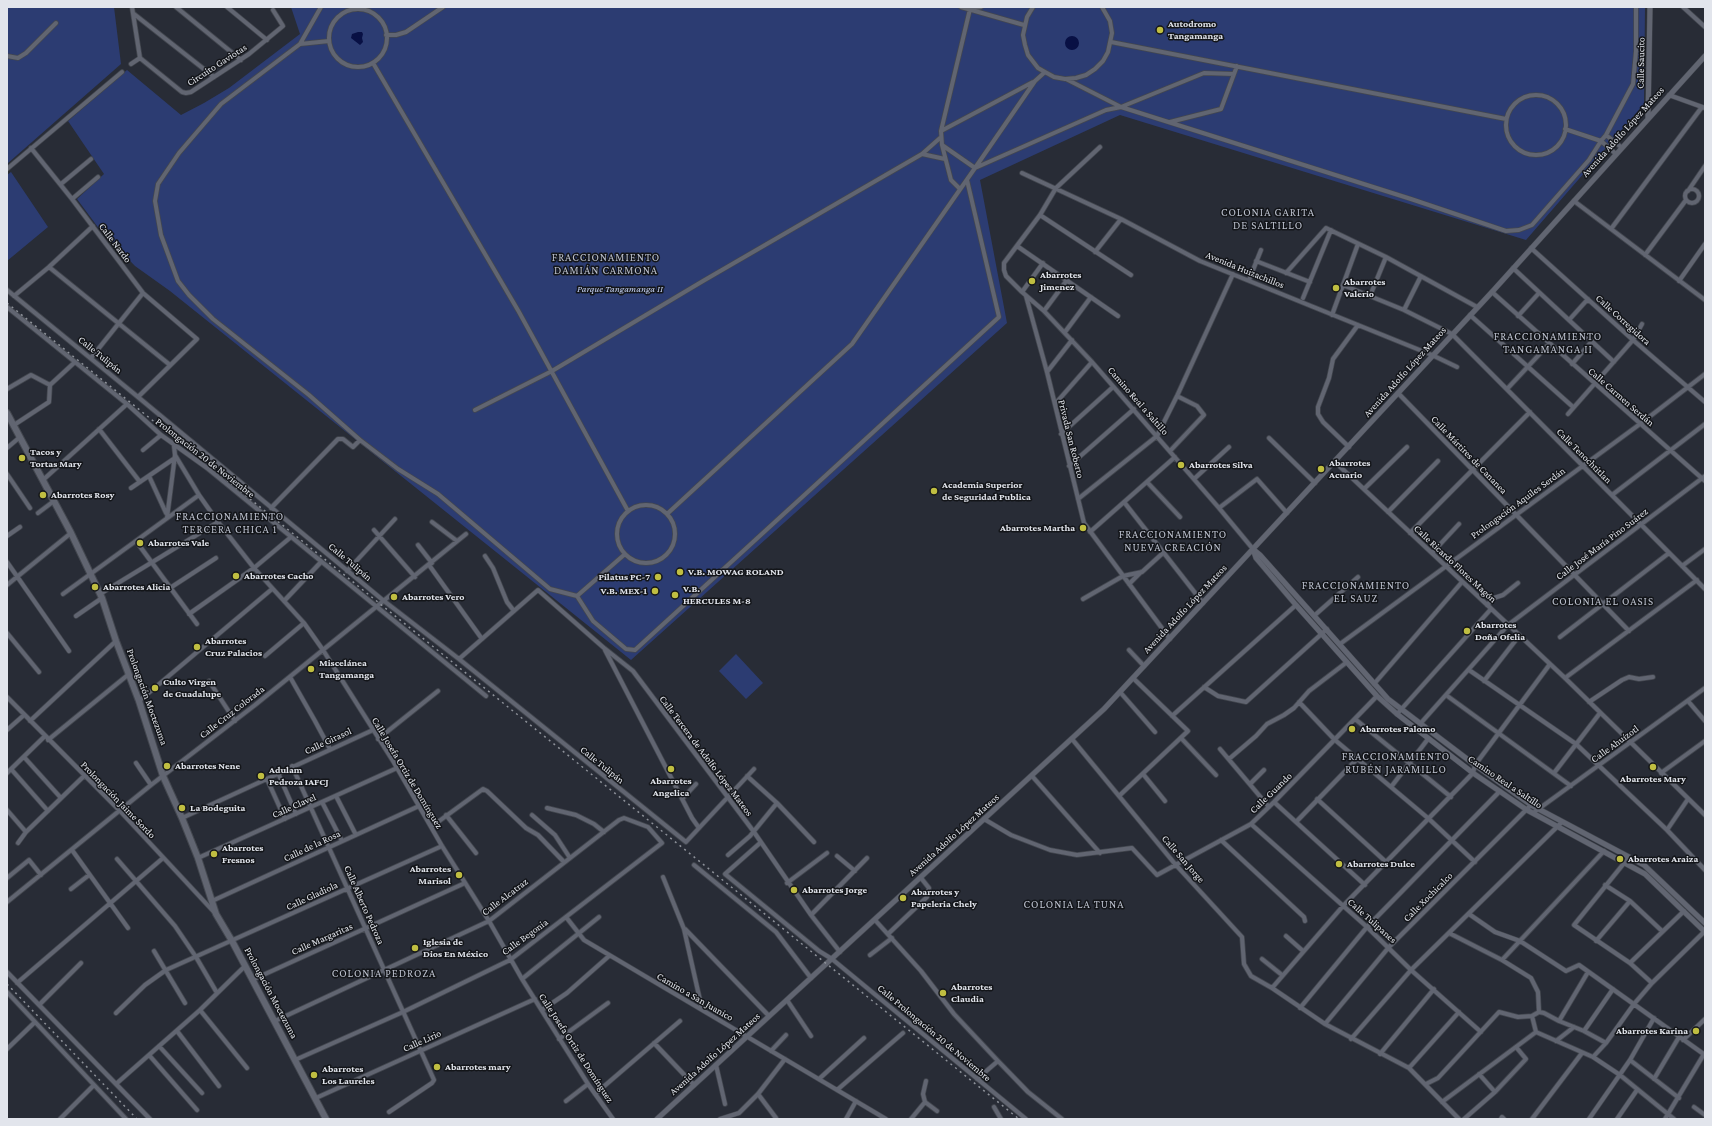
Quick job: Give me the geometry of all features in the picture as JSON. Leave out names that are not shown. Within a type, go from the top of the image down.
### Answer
[{"type":"main road","name":"Prolongación Moctezuma","points":[[7,413],[71,533],[101,596],[116,641],[139,700],[163,776],[198,858],[216,914],[275,1021],[326,1119]]},
{"type":"street","points":[[131,64],[140,58],[132,7]]},
{"type":"street","points":[[176,7],[241,60]]},
{"type":"street","points":[[227,7],[267,40]]},
{"type":"street","points":[[321,7],[300,44],[221,104],[179,153],[158,184],[155,201],[161,235],[178,281],[189,295],[214,319],[310,395],[360,440],[398,469],[438,494],[550,589],[578,596],[593,621],[626,649],[635,650],[999,317],[967,180]]},
{"type":"street","points":[[386,35],[396,35],[406,32],[443,7]]},
{"type":"street","points":[[962,7],[1024,25]]},
{"type":"street","points":[[970,9],[981,7]]},
{"type":"street","points":[[1033,7],[1024,25],[1024,40],[1028,55],[1038,68],[1054,77],[1065,79],[1121,107],[1403,197],[1506,232],[1519,230],[1532,225],[1589,160],[1601,140],[1606,135],[1633,84],[1636,51],[1636,7]]},
{"type":"street","points":[[1065,79],[1081,76],[1095,69],[1103,61],[1108,52],[1111,42],[1110,21],[1102,7]]},
{"type":"street","name":"Calle Saucito","points":[[1648,119],[1650,7]]},
{"type":"street","points":[[1683,7],[1705,27]]},
{"type":"street","points":[[356,9],[364,9],[378,17],[383,23],[386,35],[384,50],[380,57],[373,63],[360,67],[346,65],[338,60],[333,54],[329,41],[330,27],[335,20],[342,13],[356,9]]},
{"type":"street","points":[[960,189],[951,180],[940,138],[970,9]]},
{"type":"street","name":"Circuito Gaviotas","points":[[140,58],[186,94],[241,60],[267,40],[282,26],[273,10]]},
{"type":"street","points":[[134,14],[214,77]]},
{"type":"street","points":[[7,56],[18,58],[26,53],[56,23]]},
{"type":"street","points":[[300,44],[329,41]]},
{"type":"street","points":[[1111,42],[1506,119]]},
{"type":"street","name":"Avenida Adolfo López Mateos","points":[[657,1119],[1032,776],[1120,692],[1492,292],[1705,56]]},
{"type":"street","points":[[373,63],[552,371],[628,511]]},
{"type":"street","points":[[1170,122],[1221,109],[1237,66]]},
{"type":"street","points":[[8,167],[122,72]]},
{"type":"street","points":[[667,514],[852,344],[1035,81],[1045,72]]},
{"type":"street","points":[[975,168],[1106,110],[1121,107],[1204,73],[1234,74]]},
{"type":"street","points":[[941,130],[1035,81]]},
{"type":"street","points":[[1537,95],[1547,97],[1559,105],[1564,114],[1564,135],[1559,144],[1547,153],[1537,155],[1527,154],[1517,149],[1510,142],[1506,132],[1506,119],[1510,109],[1517,101],[1527,96],[1537,95]]},
{"type":"street","points":[[1611,229],[1704,107],[1669,95]]},
{"type":"street","points":[[1649,99],[1654,104],[1661,103]]},
{"type":"street","points":[[1565,130],[1601,140],[1616,154]]},
{"type":"street","points":[[1606,135],[1621,148]]},
{"type":"street","points":[[475,410],[552,371],[703,281],[922,154],[940,138]]},
{"type":"street","points":[[942,145],[975,168]]},
{"type":"street","points":[[1100,147],[1056,188],[1040,215],[1017,246],[1118,316]]},
{"type":"street","name":"Calle Nardo","points":[[30,148],[72,199],[143,293],[197,339],[170,365]]},
{"type":"street","points":[[922,154],[945,159]]},
{"type":"street","points":[[60,184],[91,159]]},
{"type":"street","points":[[1645,255],[1686,200],[1685,195],[1705,167]]},
{"type":"street","name":"Avenida Huizachillos","points":[[1022,173],[1121,219],[1200,260],[1432,355],[1457,367]]},
{"type":"street","points":[[72,199],[98,177]]},
{"type":"street","points":[[1688,191],[1695,190],[1699,194],[1704,194]]},
{"type":"street","points":[[1686,200],[1690,203],[1695,202],[1698,199],[1699,194]]},
{"type":"street","points":[[1574,201],[1705,300]]},
{"type":"street","points":[[1040,215],[1131,275]]},
{"type":"street","points":[[1095,252],[1121,219]]},
{"type":"street","points":[[14,296],[93,226]]},
{"type":"street","points":[[1286,273],[1326,228],[1386,257],[1477,307]]},
{"type":"street","points":[[1303,298],[1331,230]]},
{"type":"street","points":[[1332,315],[1358,244]]},
{"type":"street","points":[[1679,281],[1705,244]]},
{"type":"street","name":"Camino Real a Saltillo","points":[[1017,246],[1004,263],[1006,276],[1065,332],[1194,478],[1253,549],[1327,629],[1388,699],[1475,765],[1537,809],[1629,857],[1651,871],[1705,923]]},
{"type":"street","name":"Calle Corregidora","points":[[1531,248],[1633,340],[1705,402]]},
{"type":"street","points":[[1249,280],[1261,250]]},
{"type":"street","points":[[1370,296],[1386,257]]},
{"type":"street","points":[[1256,261],[1310,282]]},
{"type":"street","points":[[1022,292],[1043,263]]},
{"type":"street","points":[[49,266],[170,365],[138,396]]},
{"type":"street","points":[[1513,268],[1614,362]]},
{"type":"street","points":[[1078,499],[1157,436],[1233,274]]},
{"type":"street","points":[[1404,310],[1421,276]]},
{"type":"street","points":[[1044,311],[1067,280]]},
{"type":"street","name":"Calle Tenochtitlan","points":[[1343,285],[1404,310],[1452,334],[1705,589]]},
{"type":"street","name":"Calle Tulipán","points":[[7,290],[138,396],[347,571],[686,842],[699,828]]},
{"type":"street","name":"Calle Carmen Serdán","points":[[1492,292],[1595,385],[1704,478]]},
{"type":"street","points":[[91,358],[143,293]]},
{"type":"street","points":[[1518,316],[1539,293]]},
{"type":"street","name":"Privada San Roberto","points":[[1026,295],[1047,372],[1084,523],[1170,639]]},
{"type":"street","points":[[1065,332],[1091,297]]},
{"type":"street","points":[[1569,320],[1588,299]]},
{"type":"street","name":"Prolongación 20 de Noviembre","points":[[7,307],[127,404],[174,446],[207,468],[486,696]]},
{"type":"street","points":[[1470,315],[1573,407]]},
{"type":"street","points":[[1568,414],[1633,340],[1642,324]]},
{"type":"street","points":[[1349,447],[1323,422],[1318,414],[1318,407],[1329,378],[1333,359],[1358,325]]},
{"type":"street","points":[[1047,372],[1072,340]]},
{"type":"street","points":[[1572,364],[1592,341]]},
{"type":"street","points":[[1507,389],[1549,344]]},
{"type":"street","points":[[14,425],[49,402],[50,385],[75,362]]},
{"type":"street","points":[[1054,404],[1092,362]]},
{"type":"street","name":"Prolongación Aquiles Serdán","points":[[1340,644],[1640,424],[1705,374]]},
{"type":"street","points":[[7,389],[31,375],[50,385]]},
{"type":"street","points":[[1061,434],[1113,387]]},
{"type":"street","name":"Calle Mártires de Cananea","points":[[1398,393],[1629,631]]},
{"type":"street","points":[[1170,451],[1204,415],[1197,406],[1177,396]]},
{"type":"street","points":[[43,480],[127,404]]},
{"type":"street","points":[[1070,466],[1134,409]]},
{"type":"street","points":[[1410,533],[1530,412]]},
{"type":"street","points":[[1612,495],[1705,424]]},
{"type":"street","points":[[99,429],[140,482]]},
{"type":"street","points":[[143,450],[161,435]]},
{"type":"street","points":[[7,448],[20,437]]},
{"type":"street","points":[[1269,438],[1315,483]]},
{"type":"street","points":[[271,508],[338,439],[343,439],[352,447],[360,440]]},
{"type":"street","name":"Calle Josefa Ortiz de Domínguez","points":[[174,446],[175,456],[218,522],[254,568],[304,623],[323,650],[397,768],[442,846],[489,920],[510,960],[588,1084],[613,1119]]},
{"type":"street","points":[[1194,478],[1229,447]]},
{"type":"street","points":[[1364,489],[1407,447]]},
{"type":"street","points":[[131,488],[175,456]]},
{"type":"street","points":[[166,516],[175,456]]},
{"type":"street","points":[[1090,532],[1175,457]]},
{"type":"street","points":[[1388,512],[1438,461]]},
{"type":"street","name":"Calle Ricardo Flores Magón","points":[[1335,462],[1550,664],[1705,815]]},
{"type":"street","points":[[7,474],[30,508]]},
{"type":"street","points":[[149,476],[166,516]]},
{"type":"street","name":"Calle José María Pino Suárez","points":[[1420,724],[1508,625],[1704,478]]},
{"type":"street","points":[[1219,508],[1257,479],[1287,513]]},
{"type":"street","points":[[1147,482],[1180,517]]},
{"type":"street","points":[[63,594],[136,541],[166,516],[199,495]]},
{"type":"street","points":[[38,513],[54,501]]},
{"type":"street","points":[[1124,502],[1203,603]]},
{"type":"street","points":[[648,505],[658,507],[667,514],[674,527],[675,538],[672,548],[666,556],[647,564],[630,559],[624,554],[618,544],[616,533],[618,523],[628,511],[637,506],[648,505]]},
{"type":"street","points":[[347,571],[395,518]]},
{"type":"street","points":[[76,616],[101,596],[152,562],[218,522]]},
{"type":"street","points":[[432,522],[457,541]]},
{"type":"street","points":[[1432,553],[1459,524]]},
{"type":"street","points":[[7,536],[20,527]]},
{"type":"street","points":[[374,530],[415,577]]},
{"type":"street","points":[[7,585],[71,533]]},
{"type":"street","name":"Calle Cruz Colorada","points":[[7,902],[151,785],[415,577],[466,534]]},
{"type":"street","points":[[189,614],[254,568],[291,537]]},
{"type":"street","points":[[136,541],[197,624]]},
{"type":"street","points":[[418,545],[482,639]]},
{"type":"street","name":"Camino Real a Saltillo","points":[[1253,549],[1256,558],[1296,605],[1377,696],[1397,714],[1473,773],[1527,810],[1645,874],[1705,932]]},
{"type":"street","points":[[1682,566],[1705,549]]},
{"type":"street","points":[[1129,584],[1164,552]]},
{"type":"street","points":[[1560,637],[1669,553]]},
{"type":"street","points":[[578,596],[624,554]]},
{"type":"street","points":[[459,659],[514,612],[507,602],[502,592],[499,580],[485,556]]},
{"type":"street","points":[[170,588],[216,558]]},
{"type":"street","points":[[7,562],[69,651]]},
{"type":"street","points":[[284,601],[321,562]]},
{"type":"street","points":[[1083,599],[1123,576],[1142,572]]},
{"type":"street","points":[[1314,615],[1358,577]]},
{"type":"street","points":[[1564,678],[1697,580]]},
{"type":"street","points":[[1374,684],[1462,582]]},
{"type":"street","points":[[1486,605],[1518,583]]},
{"type":"street","points":[[139,700],[272,589]]},
{"type":"street","name":"Calle Tercera de Adolfo López Mateos","points":[[514,612],[538,590],[633,672],[754,832],[788,883],[840,952]]},
{"type":"street","points":[[1172,716],[1296,605]]},
{"type":"street","points":[[1397,714],[1491,609]]},
{"type":"street","points":[[265,656],[304,623]]},
{"type":"street","points":[[1204,687],[1218,696],[1246,702],[1327,629]]},
{"type":"street","points":[[7,633],[39,672]]},
{"type":"street","points":[[1484,681],[1519,636]]},
{"type":"street","points":[[30,721],[116,641]]},
{"type":"street","points":[[604,648],[692,818],[699,828],[754,769]]},
{"type":"street","points":[[1130,650],[1144,666]]},
{"type":"street","points":[[1229,759],[1256,736],[1266,724],[1284,715],[1309,691],[1347,662]]},
{"type":"street","points":[[1272,988],[1343,906],[1473,773],[1475,765],[1550,664]]},
{"type":"street","points":[[1469,670],[1576,744],[1600,765],[1667,830],[1705,870]]},
{"type":"street","points":[[48,740],[129,674]]},
{"type":"street","points":[[290,677],[330,749]]},
{"type":"street","points":[[1589,702],[1629,677],[1639,679],[1652,677]]},
{"type":"street","points":[[1118,796],[1188,731],[1133,678]]},
{"type":"street","points":[[209,681],[234,721]]},
{"type":"street","name":"Calle Ahuízotl","points":[[1533,813],[1705,688]]},
{"type":"street","points":[[378,739],[438,691]]},
{"type":"street","points":[[1120,692],[1155,732]]},
{"type":"street","points":[[1446,695],[1571,786]]},
{"type":"street","name":"Calle Guando","points":[[1100,853],[1132,848],[1157,875],[1250,824],[1274,802],[1377,696]]},
{"type":"street","name":"Prolongación Jaime Sordo","points":[[7,697],[120,811],[216,914]]},
{"type":"street","points":[[1688,700],[1705,721]]},
{"type":"street","points":[[1299,702],[1335,740],[1429,819],[1475,862]]},
{"type":"street","points":[[1554,773],[1600,713]]},
{"type":"street","points":[[7,730],[24,715]]},
{"type":"street","points":[[1355,719],[1451,797]]},
{"type":"street","name":"Calle Girasol","points":[[182,818],[373,730]]},
{"type":"street","points":[[7,773],[44,736]]},
{"type":"street","points":[[1181,738],[1216,775]]},
{"type":"street","name":"Calle San Jorge","points":[[1072,739],[1175,864],[1242,937],[1244,964],[1251,976],[1272,988],[1325,1024],[1351,1039],[1409,1068],[1426,1084]]},
{"type":"street","points":[[1391,788],[1428,739]]},
{"type":"street","points":[[1661,773],[1705,741]]},
{"type":"street","points":[[1220,748],[1268,807]]},
{"type":"street","points":[[24,757],[61,798]]},
{"type":"street","points":[[1296,822],[1357,759]]},
{"type":"street","points":[[136,763],[151,785]]},
{"type":"street","name":"Calle Alberto Pedroza","points":[[292,766],[434,1080],[432,1083],[389,1112]]},
{"type":"street","name":"Calle Clavel","points":[[198,858],[397,768]]},
{"type":"street","points":[[11,770],[48,811]]},
{"type":"street","points":[[1250,784],[1264,770]]},
{"type":"street","points":[[278,773],[296,814]]},
{"type":"street","points":[[1143,774],[1165,801]]},
{"type":"street","points":[[18,843],[26,832],[84,776]]},
{"type":"street","points":[[747,776],[777,803],[814,842]]},
{"type":"street","points":[[1032,776],[1100,853]]},
{"type":"street","points":[[267,778],[284,819]]},
{"type":"street","points":[[682,799],[696,784]]},
{"type":"street","points":[[431,827],[483,789],[487,791],[526,828],[538,836],[564,862]]},
{"type":"street","points":[[1300,1008],[1367,927],[1500,792]]},
{"type":"street","points":[[336,796],[356,835]]},
{"type":"street","points":[[1317,799],[1386,862]]},
{"type":"street","points":[[1667,830],[1688,799]]},
{"type":"street","points":[[322,802],[342,841]]},
{"type":"street","points":[[1274,802],[1365,885]]},
{"type":"street","points":[[728,855],[754,832],[777,803]]},
{"type":"street","name":"Calle Xochicalco","points":[[1325,1024],[1389,947],[1531,805]]},
{"type":"street","name":"Calle de la Rosa","points":[[212,901],[419,806]]},
{"type":"street","points":[[546,808],[576,815],[594,824],[604,832]]},
{"type":"street","points":[[7,810],[26,832]]},
{"type":"street","points":[[446,815],[476,853]]},
{"type":"street","points":[[532,815],[555,835],[570,858]]},
{"type":"street","name":"Calle Alcatraz","points":[[275,1021],[489,920],[619,820],[624,818],[648,827],[662,844]]},
{"type":"street","points":[[984,820],[1011,835],[1050,850],[1077,855],[1100,853]]},
{"type":"street","points":[[1351,1039],[1411,970],[1562,822]]},
{"type":"street","name":"Calle Tulipanes","points":[[1250,824],[1367,927],[1411,970],[1481,1032]]},
{"type":"street","points":[[1221,840],[1304,917],[1306,921]]},
{"type":"street","points":[[760,843],[725,874],[819,951],[832,959]]},
{"type":"street","name":"Calle Begonia","points":[[295,1060],[403,1012],[510,960],[662,844]]},
{"type":"street","name":"Calle Gladiola","points":[[116,1013],[145,985],[166,970],[442,846]]},
{"type":"street","points":[[72,850],[128,928]]},
{"type":"street","points":[[1502,960],[1604,851]]},
{"type":"street","points":[[788,883],[826,853]]},
{"type":"street","points":[[838,856],[855,871]]},
{"type":"street","points":[[1629,857],[1574,925],[1630,963],[1652,983]]},
{"type":"street","points":[[17,982],[163,858]]},
{"type":"street","points":[[811,915],[867,858]]},
{"type":"street","points":[[117,859],[135,882],[175,926],[196,957],[217,993]]},
{"type":"street","points":[[7,878],[29,860],[41,875]]},
{"type":"street","points":[[694,865],[776,932],[811,978]]},
{"type":"street","points":[[71,889],[89,875]]},
{"type":"street","points":[[663,878],[684,929],[702,1009]]},
{"type":"street","points":[[888,934],[927,897],[929,888],[921,878]]},
{"type":"street","name":"Calle Margaritas","points":[[252,980],[465,883]]},
{"type":"street","points":[[1605,885],[1630,901],[1662,931]]},
{"type":"street","points":[[1596,941],[1630,901]]},
{"type":"street","points":[[1630,963],[1684,911]]},
{"type":"street","points":[[1469,914],[1495,932],[1520,941],[1566,971],[1579,965],[1704,1055],[1669,1115],[1665,1119]]},
{"type":"street","name":"Camino a San Juanico","points":[[566,917],[578,935],[609,956],[702,1009],[886,1119]]},
{"type":"street","points":[[522,979],[599,918]]},
{"type":"street","points":[[875,920],[921,971],[954,1014],[1028,1092],[1062,1119]]},
{"type":"street","points":[[684,929],[769,1016]]},
{"type":"street","points":[[1593,1057],[1606,1043],[1634,1004],[1652,983],[1705,932]]},
{"type":"street","points":[[1449,933],[1502,960],[1531,978],[1534,981],[1538,992],[1539,1012]]},
{"type":"street","points":[[1286,936],[1303,951]]},
{"type":"street","points":[[870,954],[892,938]]},
{"type":"street","points":[[154,951],[185,1003]]},
{"type":"street","points":[[542,1010],[567,993],[609,956]]},
{"type":"street","name":"Calle Prolongación 20 de Noviembre","points":[[832,959],[1026,1119]]},
{"type":"street","points":[[1262,959],[1282,975]]},
{"type":"street","points":[[39,1005],[81,963]]},
{"type":"street","points":[[116,1084],[200,1010],[244,966]]},
{"type":"street","points":[[7,972],[150,1119]]},
{"type":"street","points":[[1558,1021],[1588,972]]},
{"type":"street","points":[[1584,1031],[1613,989]]},
{"type":"street","points":[[1380,1054],[1434,990]]},
{"type":"street","points":[[7,992],[126,1119]]},
{"type":"street","name":"Calle Lirio","points":[[316,1098],[535,999]]},
{"type":"street","points":[[787,1000],[810,1036]]},
{"type":"street","points":[[559,1039],[608,1003]]},
{"type":"street","points":[[200,1010],[247,1068]]},
{"type":"street","points":[[1409,1068],[1459,1012]]},
{"type":"street","points":[[1459,1119],[1426,1084],[1438,1078],[1499,1012],[1518,1017],[1532,1016],[1539,1012],[1544,1013],[1558,1021],[1584,1031],[1606,1043]]},
{"type":"street","points":[[1532,1016],[1536,1032]]},
{"type":"street","points":[[1589,1119],[1630,1060],[1654,1018]]},
{"type":"street","points":[[1683,1040],[1705,1018]]},
{"type":"street","points":[[595,1094],[680,1021]]},
{"type":"street","points":[[7,1049],[35,1022]]},
{"type":"street","points":[[1556,1041],[1574,1027]]},
{"type":"street","points":[[177,1031],[219,1086]]},
{"type":"street","points":[[1536,1032],[1593,1057],[1620,1075],[1674,1119]]},
{"type":"street","points":[[1442,1102],[1536,1032]]},
{"type":"street","points":[[837,1090],[903,1033]]},
{"type":"street","points":[[771,1051],[786,1035]]},
{"type":"street","points":[[1654,1079],[1679,1037]]},
{"type":"street","points":[[819,1079],[864,1038]]},
{"type":"street","points":[[654,1043],[694,1085]]},
{"type":"street","points":[[158,1046],[202,1093]]},
{"type":"street","points":[[1464,1119],[1495,1092],[1526,1059],[1516,1047]]},
{"type":"street","points":[[1532,1119],[1582,1053]]},
{"type":"street","points":[[149,1055],[198,1110]]},
{"type":"street","points":[[720,1119],[739,1113],[758,1094],[785,1059]]},
{"type":"street","points":[[977,1079],[998,1060]]},
{"type":"street","points":[[1630,1060],[1679,1098]]},
{"type":"street","points":[[716,1065],[725,1104]]},
{"type":"street","points":[[1479,1074],[1495,1092]]},
{"type":"street","points":[[926,1081],[923,1094],[925,1102],[937,1111]]},
{"type":"street","points":[[566,1101],[588,1084]]},
{"type":"street","points":[[60,1119],[94,1085]]},
{"type":"street","points":[[1617,1119],[1637,1090]]},
{"type":"street","points":[[758,1094],[777,1119]]},
{"type":"street","points":[[846,1119],[856,1101]]},
{"type":"street","points":[[911,1119],[925,1102]]},
{"type":"street","points":[[994,1107],[1001,1119]]},
{"type":"street","points":[[1694,1108],[1705,1115]]},
{"type":"green space","points":[[7,7],[114,7],[121,64],[8,163]]},
{"type":"green space","name":"Parque Tangamanga II","points":[[291,7],[1645,7],[1644,104],[1526,240],[1120,115],[980,180],[1007,323],[631,660],[170,291],[135,266],[100,230],[77,199],[104,174],[68,121],[127,70],[181,115],[229,88],[300,34]]},
{"type":"green space","points":[[11,172],[48,227],[7,261],[7,175]]},
{"type":"green space","points":[[736,654],[763,683],[746,699],[719,671]]},
{"type":"shaded area","points":[[362,32],[363,34],[363,42],[360,45],[351,38],[352,34]]},
{"type":"shaded area","points":[[1069,36],[1075,36],[1079,40],[1079,46],[1075,50],[1069,50],[1065,46],[1065,40]]},
{"type":"railway","points":[[7,303],[1019,1119]]},
{"type":"railway","points":[[7,984],[137,1119]]},
{"type":"place","name":"Autodromo Tangamanga","points":[[1160,30]]},
{"type":"place","name":"Abarrotes Jimenez","points":[[1032,281]]},
{"type":"place","name":"Abarrotes Valerio","points":[[1336,288]]},
{"type":"place","name":"Tacos y Tortas Mary","points":[[22,458]]},
{"type":"place","name":"Abarrotes Silva","points":[[1181,465]]},
{"type":"place","name":"Abarrotes Acuario","points":[[1321,469]]},
{"type":"place","name":"Academia Superior de Seguridad Publica","points":[[934,491]]},
{"type":"place","name":"Abarrotes Rosy","points":[[43,495]]},
{"type":"place","name":"Abarrotes Martha","points":[[1083,528]]},
{"type":"place","name":"Abarrotes Vale","points":[[140,543]]},
{"type":"place","name":"V.B. MOWAG ROLAND","points":[[680,572]]},
{"type":"place","name":"Abarrotes Cacho","points":[[236,576]]},
{"type":"place","name":"Pilatus PC-7","points":[[658,577]]},
{"type":"place","name":"Abarrotes Alicia","points":[[95,587]]},
{"type":"place","name":"V.B. MEX-1","points":[[655,591]]},
{"type":"place","name":"V.B. HERCULES M-8","points":[[675,595]]},
{"type":"place","name":"Abarrotes Vero","points":[[394,597]]},
{"type":"place","name":"Abarrotes Doña Ofelia","points":[[1467,631]]},
{"type":"place","name":"Abarrotes Cruz Palacios","points":[[197,647]]},
{"type":"place","name":"Miscelánea Tangamanga","points":[[311,669]]},
{"type":"place","name":"Culto Virgen de Guadalupe","points":[[155,688]]},
{"type":"place","name":"Abarrotes Palomo","points":[[1352,729]]},
{"type":"place","name":"Abarrotes Nene","points":[[167,766]]},
{"type":"place","name":"Abarrotes Mary","points":[[1653,767]]},
{"type":"place","name":"Abarrotes Angelica","points":[[671,769]]},
{"type":"place","name":"Adulam Pedroza IAFCJ","points":[[261,776]]},
{"type":"place","name":"La Bodeguita","points":[[182,808]]},
{"type":"place","name":"Abarrotes Fresnos","points":[[214,854]]},
{"type":"place","name":"Abarrotes Araiza","points":[[1620,859]]},
{"type":"place","name":"Abarrotes Dulce","points":[[1339,864]]},
{"type":"place","name":"Abarrotes Marisol","points":[[459,875]]},
{"type":"place","name":"Abarrotes Jorge","points":[[794,890]]},
{"type":"place","name":"Abarrotes y Papeleria Chely","points":[[903,898]]},
{"type":"place","name":"Iglesia de Dios En México","points":[[415,948]]},
{"type":"place","name":"Abarrotes Claudia","points":[[943,993]]},
{"type":"place","name":"Abarrotes Karina","points":[[1696,1031]]},
{"type":"place","name":"Abarrotes mary","points":[[437,1067]]},
{"type":"place","name":"Abarrotes Los Laureles","points":[[314,1075]]},
{"type":"district","name":"COLONIA GARITA DE SALTILLO","points":[[1268,219]]},
{"type":"district","name":"FRACCIONAMIENTO DAMIÁN CARMONA","points":[[606,264]]},
{"type":"district","name":"FRACCIONAMIENTO TANGAMANGA II","points":[[1548,343]]},
{"type":"district","name":"FRACCIONAMIENTO TERCERA CHICA 1","points":[[230,523]]},
{"type":"district","name":"FRACCIONAMIENTO NUEVA CREACIÓN","points":[[1173,541]]},
{"type":"district","name":"FRACCIONAMIENTO EL SAUZ","points":[[1356,592]]},
{"type":"district","name":"COLONIA EL OASIS","points":[[1603,602]]},
{"type":"district","name":"FRACCIONAMIENTO RUBÉN JARAMILLO","points":[[1396,763]]},
{"type":"district","name":"COLONIA LA TUNA","points":[[1074,905]]},
{"type":"district","name":"COLONIA PEDROZA","points":[[384,974]]}]
